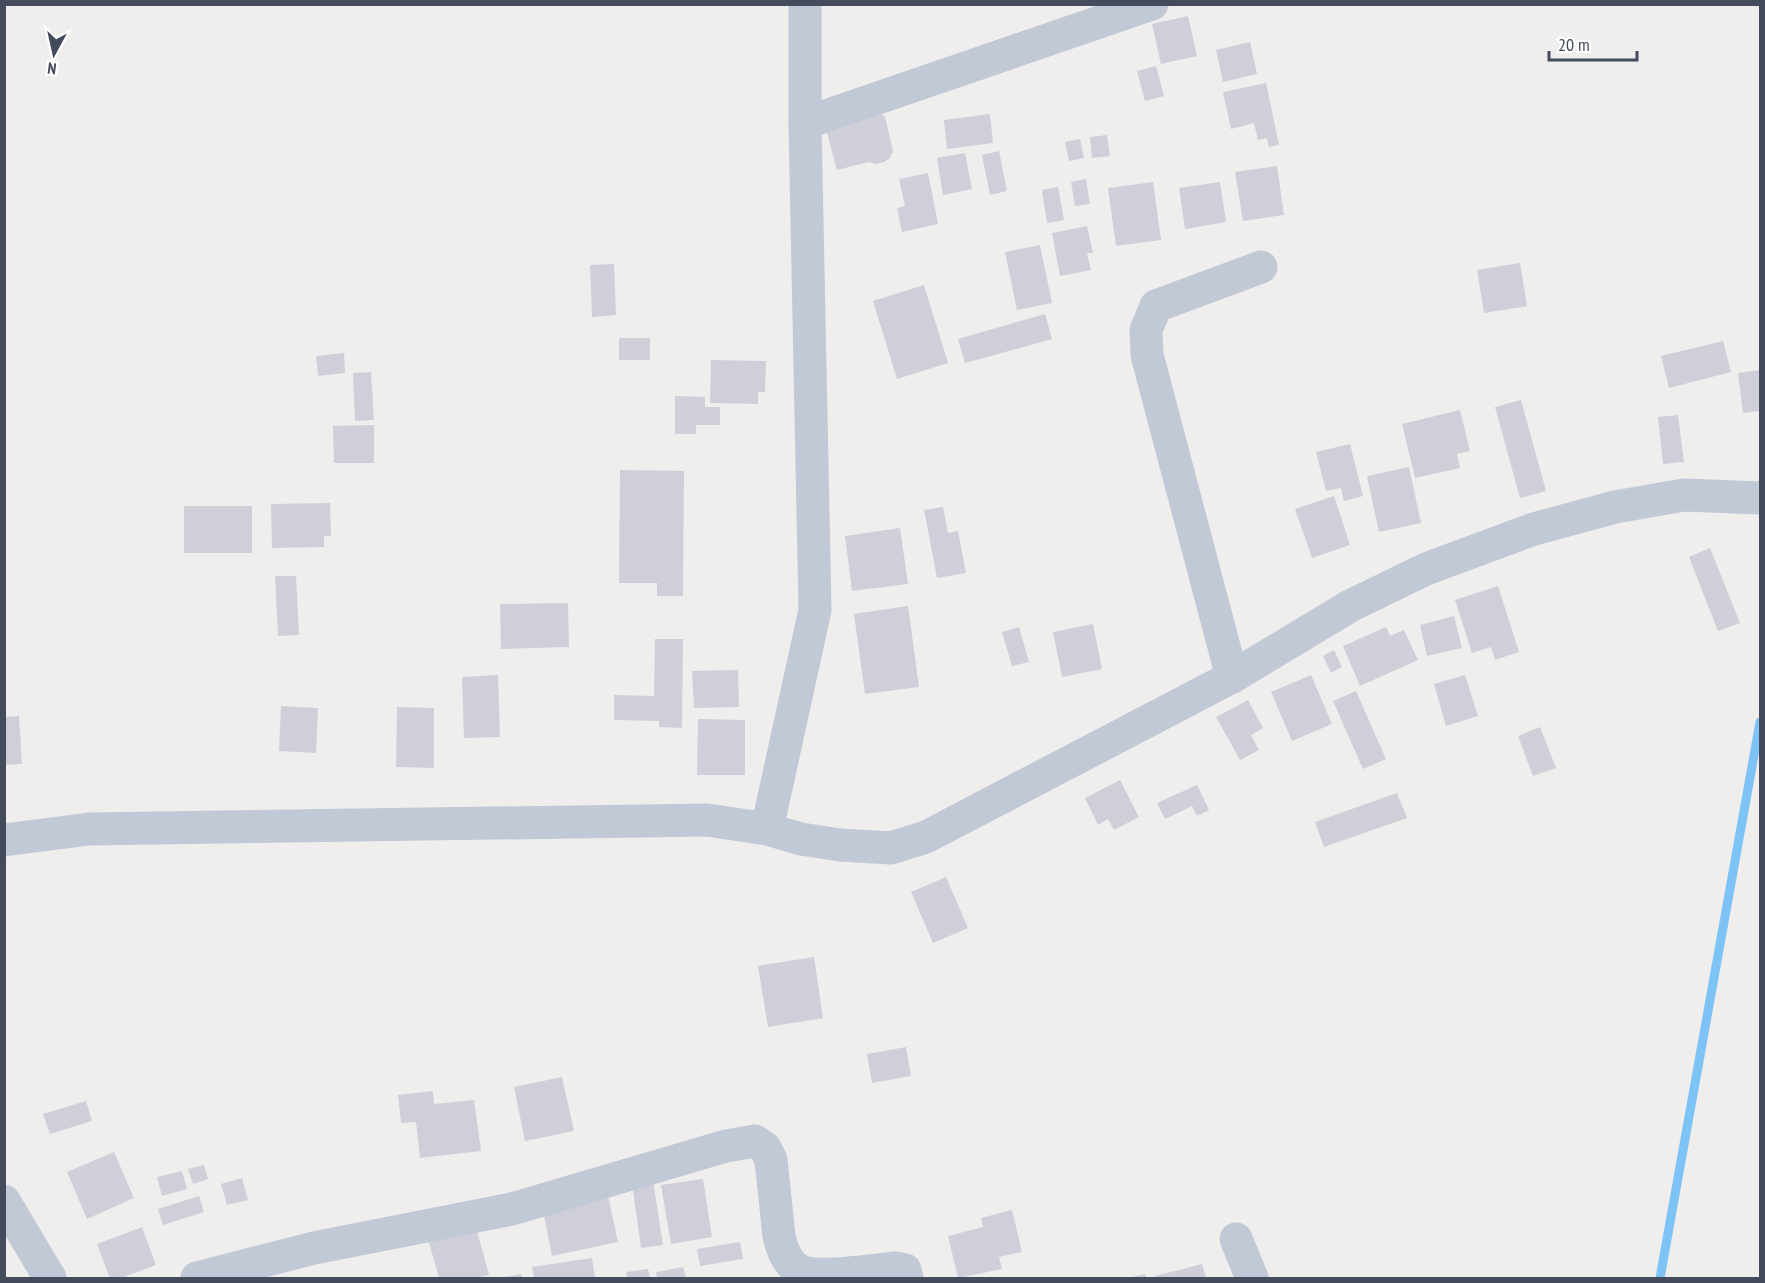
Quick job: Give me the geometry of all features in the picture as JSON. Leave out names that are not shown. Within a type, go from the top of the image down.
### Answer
[{"type":"street","points":[[766,830],[815,610],[805,4]]},
{"type":"street","points":[[806,123],[1152,4]]},
{"type":"street","points":[[1232,676],[1147,355],[1146,330],[1156,306],[1261,267]]},
{"type":"street","points":[[4,840],[89,829],[707,820],[840,845],[891,848],[926,837],[1232,676],[1350,606],[1426,569],[1534,529],[1615,507],[1684,495],[1761,498]]},
{"type":"street","points":[[196,1278],[314,1248],[512,1209],[733,1144],[755,1141],[765,1148],[771,1160],[779,1236],[782,1249],[789,1261],[800,1270],[816,1274],[895,1268],[905,1270],[907,1278]]},
{"type":"street","points":[[4,1201],[50,1278]]},
{"type":"street","points":[[1236,1239],[1252,1278]]},
{"type":"building","points":[[1188,16],[1197,56],[1161,64],[1152,24]]},
{"type":"building","points":[[1250,42],[1257,74],[1223,82],[1216,50]]},
{"type":"building","points":[[1156,66],[1164,96],[1145,101],[1137,71]]},
{"type":"building","points":[[1266,83],[1279,145],[1269,147],[1267,138],[1258,140],[1254,123],[1231,129],[1223,92]]},
{"type":"building","points":[[874,110],[885,117],[893,151],[890,158],[876,164],[869,162],[837,170],[824,122]]},
{"type":"building","points":[[990,114],[993,143],[947,149],[944,120]]},
{"type":"building","points":[[1107,135],[1110,156],[1092,158],[1090,137]]},
{"type":"building","points":[[1080,139],[1084,158],[1069,161],[1065,142]]},
{"type":"building","points":[[999,151],[1007,191],[990,195],[982,155]]},
{"type":"building","points":[[965,153],[972,189],[943,195],[937,158]]},
{"type":"building","points":[[1277,166],[1284,215],[1243,221],[1235,172]]},
{"type":"building","points":[[928,173],[938,224],[902,232],[897,208],[905,206],[899,179]]},
{"type":"building","points":[[1086,179],[1090,204],[1075,206],[1071,182]]},
{"type":"building","points":[[1153,182],[1161,240],[1116,246],[1108,188]]},
{"type":"building","points":[[1220,182],[1226,222],[1185,229],[1179,188]]},
{"type":"building","points":[[1058,187],[1064,220],[1047,223],[1042,190]]},
{"type":"building","points":[[1087,226],[1093,253],[1087,253],[1091,270],[1060,276],[1052,233]]},
{"type":"building","points":[[1040,245],[1052,303],[1017,310],[1005,252]]},
{"type":"building","points":[[1520,263],[1527,306],[1484,313],[1477,270]]},
{"type":"building","points":[[614,264],[616,315],[592,317],[590,265]]},
{"type":"building","points":[[924,285],[948,363],[897,379],[873,301]]},
{"type":"building","points":[[1045,314],[1052,339],[965,363],[958,339]]},
{"type":"building","points":[[619,338],[650,338],[650,360],[619,360]]},
{"type":"building","points":[[1723,341],[1731,372],[1669,388],[1661,356]]},
{"type":"building","points":[[344,353],[345,373],[318,376],[316,356]]},
{"type":"building","points":[[711,360],[766,361],[765,392],[758,392],[758,404],[710,403]]},
{"type":"building","points":[[1760,370],[1760,411],[1743,413],[1738,373]]},
{"type":"building","points":[[371,372],[374,420],[355,421],[353,373]]},
{"type":"building","points":[[675,396],[705,397],[705,407],[720,407],[720,425],[696,425],[696,434],[675,434]]},
{"type":"building","points":[[1521,400],[1546,491],[1520,498],[1495,407]]},
{"type":"building","points":[[1460,410],[1470,451],[1457,454],[1460,468],[1415,478],[1402,424]]},
{"type":"building","points":[[1678,415],[1684,462],[1663,464],[1658,417]]},
{"type":"building","points":[[374,425],[374,463],[334,463],[333,426]]},
{"type":"building","points":[[1350,444],[1363,496],[1344,501],[1341,488],[1326,491],[1316,452]]},
{"type":"building","points":[[1409,467],[1421,523],[1379,532],[1367,476]]},
{"type":"building","points":[[620,470],[684,471],[683,596],[657,596],[657,583],[619,583]]},
{"type":"building","points":[[1334,496],[1350,545],[1312,558],[1295,509]]},
{"type":"building","points":[[330,503],[331,536],[324,536],[324,547],[272,548],[271,504]]},
{"type":"building","points":[[184,506],[252,506],[252,553],[184,553]]},
{"type":"building","points":[[943,507],[948,533],[958,531],[966,573],[937,578],[924,510]]},
{"type":"building","points":[[900,528],[908,584],[852,591],[845,536]]},
{"type":"building","points":[[1710,548],[1740,623],[1718,631],[1689,557]]},
{"type":"building","points":[[275,576],[296,576],[299,635],[278,636]]},
{"type":"building","points":[[1498,586],[1519,652],[1495,660],[1491,647],[1472,653],[1455,600]]},
{"type":"building","points":[[568,603],[569,647],[501,649],[500,604]]},
{"type":"building","points":[[908,606],[919,687],[865,694],[854,614]]},
{"type":"building","points":[[1454,616],[1462,648],[1427,656],[1420,625]]},
{"type":"building","points":[[1093,624],[1102,669],[1062,677],[1053,632]]},
{"type":"building","points":[[1019,627],[1029,662],[1012,666],[1002,632]]},
{"type":"building","points":[[1386,627],[1390,636],[1404,630],[1418,660],[1360,686],[1343,646]]},
{"type":"building","points":[[655,639],[683,639],[682,728],[659,727],[659,721],[614,720],[614,695],[654,696]]},
{"type":"building","points":[[1334,650],[1342,667],[1331,673],[1323,656]]},
{"type":"building","points":[[738,670],[739,707],[694,708],[692,671]]},
{"type":"building","points":[[498,675],[500,737],[464,738],[462,677]]},
{"type":"building","points":[[1311,675],[1332,724],[1292,741],[1271,692]]},
{"type":"building","points":[[1465,675],[1478,716],[1446,726],[1434,684]]},
{"type":"building","points":[[1356,691],[1386,759],[1363,769],[1333,701]]},
{"type":"building","points":[[1248,700],[1263,728],[1251,735],[1259,750],[1240,760],[1216,717]]},
{"type":"building","points":[[281,706],[318,708],[316,753],[279,751]]},
{"type":"building","points":[[397,707],[434,708],[434,768],[396,767]]},
{"type":"building","points":[[19,716],[22,764],[4,765],[4,717]]},
{"type":"building","points":[[698,719],[745,720],[745,775],[697,775]]},
{"type":"building","points":[[1540,727],[1556,768],[1533,776],[1518,736]]},
{"type":"building","points":[[1120,780],[1139,817],[1114,830],[1108,819],[1098,825],[1085,798]]},
{"type":"building","points":[[1197,785],[1209,810],[1197,816],[1192,806],[1165,819],[1157,803]]},
{"type":"building","points":[[1397,793],[1407,818],[1324,847],[1315,822]]},
{"type":"building","points":[[946,877],[968,928],[933,943],[911,892]]},
{"type":"building","points":[[814,957],[823,1018],[768,1027],[758,966]]},
{"type":"building","points":[[906,1047],[911,1076],[872,1083],[867,1054]]},
{"type":"building","points":[[562,1077],[574,1131],[525,1141],[514,1087]]},
{"type":"building","points":[[433,1091],[434,1104],[474,1100],[481,1151],[420,1158],[416,1122],[401,1123],[398,1095]]},
{"type":"building","points":[[86,1101],[92,1121],[50,1134],[43,1114]]},
{"type":"building","points":[[114,1152],[134,1198],[87,1219],[67,1172]]},
{"type":"building","points":[[204,1165],[208,1179],[193,1184],[188,1169]]},
{"type":"building","points":[[182,1171],[187,1189],[162,1196],[157,1177]]},
{"type":"building","points":[[242,1178],[248,1200],[227,1205],[221,1184]]},
{"type":"building","points":[[703,1179],[712,1237],[671,1244],[661,1185]]},
{"type":"building","points":[[653,1180],[663,1245],[641,1248],[632,1183]]},
{"type":"building","points":[[199,1196],[204,1212],[163,1225],[158,1209]]},
{"type":"building","points":[[608,1196],[618,1242],[552,1256],[543,1210]]},
{"type":"building","points":[[1012,1210],[1022,1252],[999,1257],[1002,1269],[958,1278],[948,1236],[983,1227],[981,1218]]},
{"type":"building","points":[[142,1227],[156,1265],[121,1278],[110,1278],[97,1244]]},
{"type":"building","points":[[476,1227],[489,1275],[476,1278],[439,1278],[428,1239]]},
{"type":"building","points":[[740,1242],[743,1259],[700,1266],[697,1249]]},
{"type":"building","points":[[592,1258],[595,1278],[534,1278],[532,1267]]},
{"type":"building","points":[[1202,1264],[1206,1278],[1155,1278],[1155,1276]]},
{"type":"building","points":[[683,1267],[686,1278],[657,1278],[656,1272]]},
{"type":"building","points":[[648,1269],[650,1278],[627,1278],[626,1272]]},
{"type":"building","points":[[521,1274],[522,1278],[505,1278],[505,1277]]},
{"type":"building","points":[[1145,1274],[1146,1278],[1131,1277]]},
{"type":"waterway","points":[[1660,1278],[1760,722]]}]
